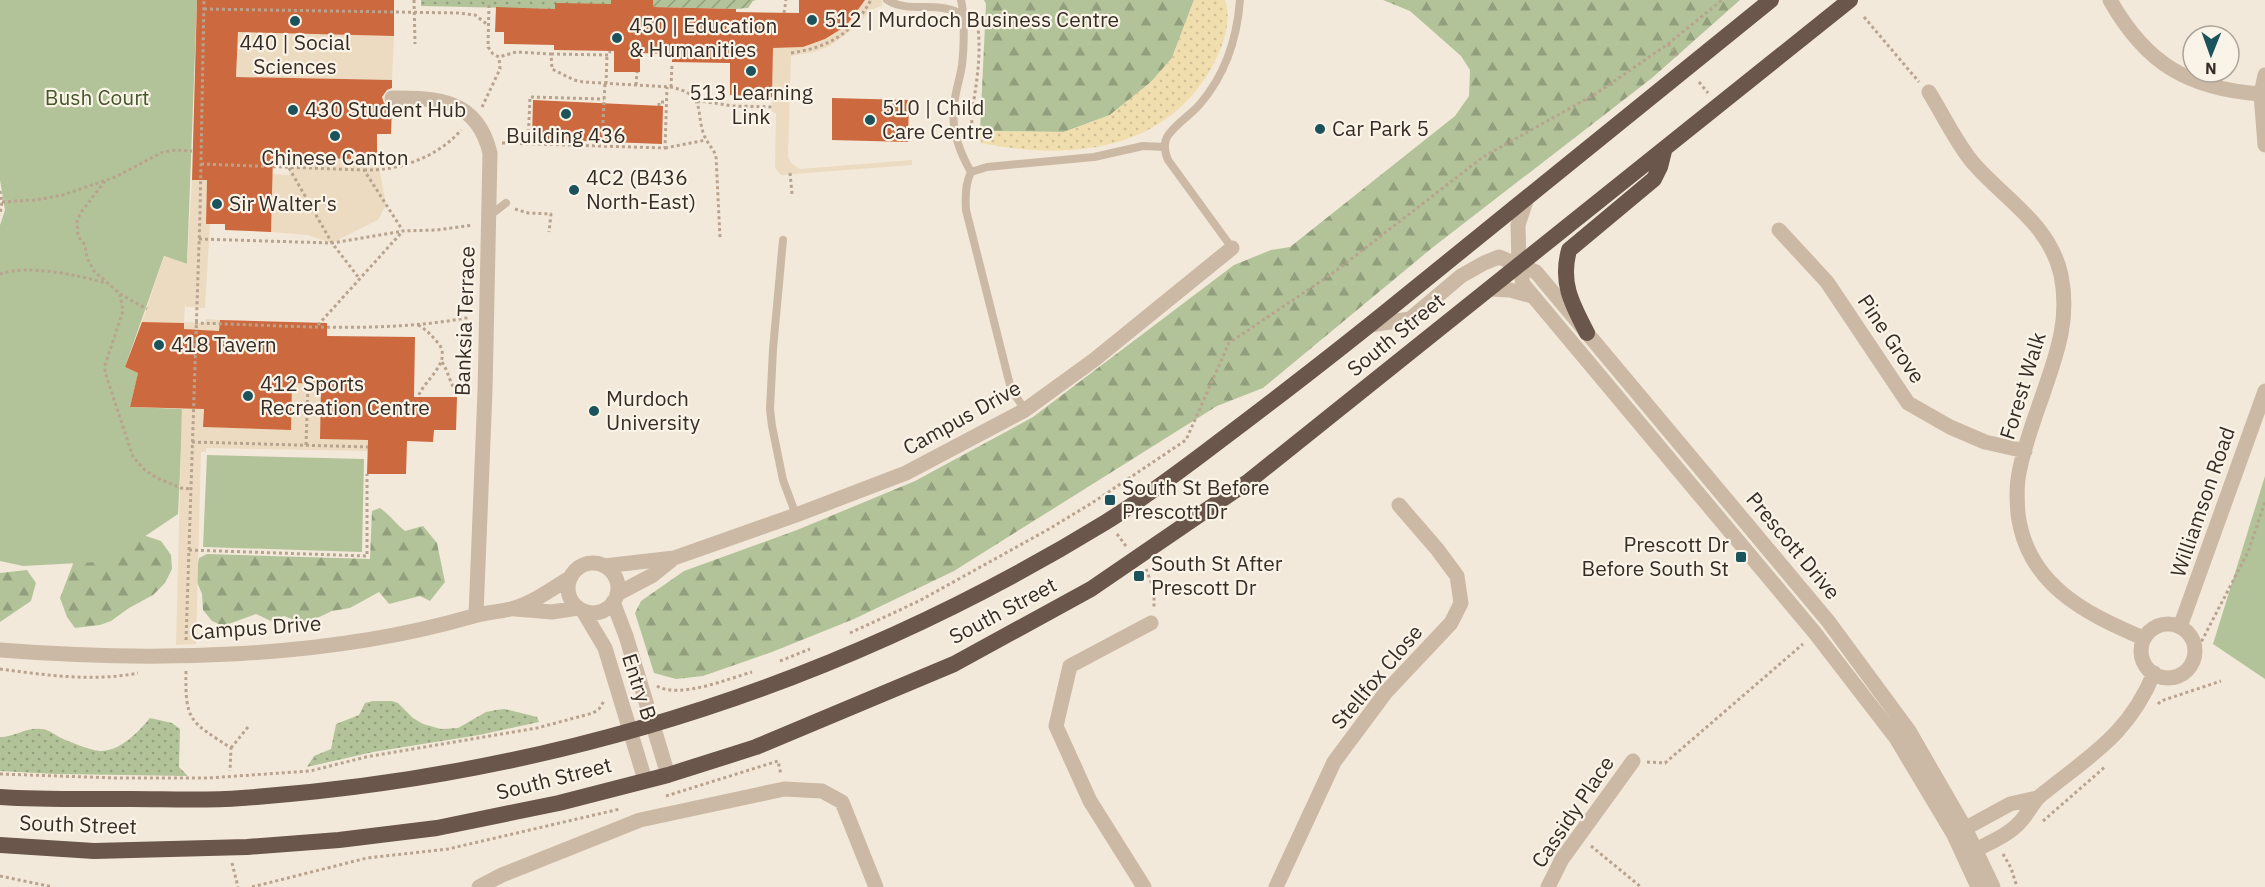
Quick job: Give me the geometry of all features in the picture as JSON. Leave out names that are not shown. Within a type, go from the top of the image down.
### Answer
[{"type":"highway","name":"South Street","points":[[0,797],[237,799],[342,789],[487,766],[561,751],[654,726],[784,682],[903,632],[1044,558],[1107,521],[1164,483],[1370,325],[1771,0]]},
{"type":"highway","name":"South Street","points":[[0,845],[94,851],[248,847],[339,840],[437,828],[559,803],[668,775],[756,747],[954,663],[1091,589],[1250,481],[1850,0]]},
{"type":"highway","points":[[1587,333],[1572,305],[1566,280],[1564,268],[1569,250],[1654,179],[1664,151]]},
{"type":"street","points":[[2110,0],[2119,16],[2151,56],[2172,70],[2195,82],[2221,89],[2261,94]]},
{"type":"street","points":[[2265,75],[2261,94],[2265,145]]},
{"type":"street","name":"Forest Walk","points":[[1929,92],[1974,164],[2017,204],[2046,237],[2060,273],[2065,300],[2062,336],[2018,474],[2016,495],[2020,529],[2032,558],[2044,577],[2069,599],[2103,621],[2144,638]]},
{"type":"street","name":"Banksia Terrace","points":[[392,98],[433,98],[446,102],[472,118],[483,132],[490,153],[485,391],[476,615]]},
{"type":"street","name":"Prescott Drive","points":[[1527,198],[1518,225],[1519,264],[1523,284],[1815,633],[1896,738],[1959,831]]},
{"type":"street","name":"Pine Grove","points":[[1779,230],[1827,282],[1908,403],[1950,427],[1985,442],[2025,451]]},
{"type":"street","name":"Campus Drive","points":[[0,650],[82,654],[186,650],[250,652],[353,641],[421,631],[476,615],[512,608],[543,595],[571,577],[575,570],[589,564],[604,566],[674,558],[906,473],[1025,410],[1094,360],[1232,248]]},
{"type":"street","name":"Prescott Drive","points":[[1370,325],[1410,319],[1461,276],[1499,257],[1536,272],[1828,621],[1909,731],[1970,853],[1993,887]]},
{"type":"street","points":[[1490,289],[1510,290],[1532,296]]},
{"type":"street","name":"Williamson Road","points":[[2180,627],[2265,391]]},
{"type":"street","name":"Stellfox Close","points":[[1276,887],[1334,762],[1386,692],[1451,623],[1461,603],[1457,576],[1399,505]]},
{"type":"street","name":"Campus Drive","points":[[512,608],[552,612],[581,609],[600,612],[615,598],[653,575],[674,558]]},
{"type":"street","points":[[604,566],[615,578],[618,586],[615,598]]},
{"type":"street","points":[[571,577],[568,590],[570,597],[581,609]]},
{"type":"street","name":"Entry B","points":[[615,598],[668,775]]},
{"type":"street","name":"Entry B","points":[[581,609],[605,648],[645,780]]},
{"type":"street","points":[[1144,887],[1089,801],[1056,726],[1070,666],[1151,622]]},
{"type":"street","points":[[2174,624],[2186,629],[2193,638],[2196,652],[2187,670],[2176,677],[2164,677],[2145,666],[2141,652],[2144,638],[2154,627],[2174,624]]},
{"type":"street","points":[[1970,853],[2019,823],[2037,798],[2120,731],[2145,695],[2154,673]]},
{"type":"street","name":"Cassidy Place","points":[[1548,887],[1562,859],[1633,761]]},
{"type":"street","points":[[479,887],[502,875],[640,820],[784,789],[822,791],[842,802],[876,887]]},
{"type":"street","points":[[1959,831],[2010,804],[2037,798]]},
{"type":"street","name":"Prescott Drive","points":[[1970,853],[1978,887]]},
{"type":"lane","points":[[887,0],[894,4],[953,7],[962,15]]},
{"type":"lane","points":[[961,0],[964,37],[962,63],[954,105],[954,123],[964,158],[971,172],[966,188],[966,210],[1011,388],[1025,410]]},
{"type":"lane","points":[[1232,248],[1168,160],[1165,147],[1167,137],[1200,104],[1222,73],[1234,43],[1240,0]]},
{"type":"lane","points":[[971,172],[987,167],[1094,157],[1143,146],[1165,147]]},
{"type":"lane","points":[[489,223],[506,202]]},
{"type":"lane","points":[[783,240],[770,409],[783,480],[796,515]]},
{"type":"path","points":[[204,0],[186,703],[192,720],[231,748]]},
{"type":"path","points":[[414,0],[415,44]]},
{"type":"path","points":[[784,13],[786,0]]},
{"type":"path","points":[[791,53],[813,49],[843,35],[855,24],[871,0]]},
{"type":"path","points":[[844,635],[919,601],[1049,529],[1186,440],[1229,343],[1333,273],[1483,157],[1597,93],[1668,44],[1722,0]]},
{"type":"path","points":[[489,5],[488,47],[493,54],[499,57],[516,52],[607,55]]},
{"type":"path","points":[[204,9],[475,15],[488,25]]},
{"type":"path","points":[[1864,17],[1929,92]]},
{"type":"path","points":[[973,146],[970,135],[973,126],[972,109],[979,60],[977,19]]},
{"type":"path","points":[[1668,44],[1719,107]]},
{"type":"path","points":[[602,141],[607,55],[610,51]]},
{"type":"path","points":[[551,54],[552,69],[573,80],[669,87],[687,93],[697,102],[706,140],[716,156],[720,238]]},
{"type":"path","points":[[200,164],[364,170],[387,170],[407,165],[452,141],[472,118],[483,105],[500,69],[499,57]]},
{"type":"path","points":[[665,148],[666,102],[672,64]]},
{"type":"path","points":[[636,85],[637,72]]},
{"type":"path","points":[[528,144],[530,96],[604,99]]},
{"type":"path","points":[[659,106],[659,102],[666,102]]},
{"type":"path","points":[[697,102],[749,108],[772,107]]},
{"type":"path","points":[[483,105],[487,111]]},
{"type":"path","points":[[509,143],[665,148],[706,140]]},
{"type":"path","points":[[500,143],[502,152]]},
{"type":"path","points":[[2,202],[63,195],[105,181],[164,152],[192,151]]},
{"type":"path","points":[[289,168],[332,243],[359,278]]},
{"type":"path","points":[[364,170],[403,231]]},
{"type":"path","points":[[790,173],[792,194]]},
{"type":"path","points":[[105,181],[77,220],[78,236],[85,245],[87,258],[94,271],[120,294],[147,309]]},
{"type":"path","points":[[0,191],[2,202],[0,216]]},
{"type":"path","points":[[506,202],[516,210],[550,214],[549,232]]},
{"type":"path","points":[[199,239],[332,243],[403,231],[437,230],[489,223]]},
{"type":"path","points":[[317,326],[403,231]]},
{"type":"path","points":[[0,274],[8,271],[47,272],[107,283]]},
{"type":"path","points":[[120,294],[123,311],[105,372],[134,457],[145,470],[157,478],[181,488],[191,489]]},
{"type":"path","points":[[195,323],[317,326],[416,324],[466,318],[465,332],[486,332]]},
{"type":"path","points":[[416,324],[430,333],[442,349],[442,362],[455,390],[485,391]]},
{"type":"path","points":[[418,398],[421,389],[442,362]]},
{"type":"path","points":[[306,446],[308,384]]},
{"type":"path","points":[[192,442],[368,447]]},
{"type":"path","points":[[189,550],[367,556],[368,474]]},
{"type":"path","points":[[2196,652],[2248,552],[2265,502]]},
{"type":"path","points":[[1633,761],[1665,763],[1815,633]]},
{"type":"path","points":[[772,665],[812,648]]},
{"type":"path","points":[[640,682],[653,682],[669,691],[683,691],[761,669]]},
{"type":"path","points":[[0,774],[105,778],[197,778],[309,771],[366,757],[537,728],[593,713],[599,709],[605,693],[618,687]]},
{"type":"path","points":[[230,771],[231,748],[248,728]]},
{"type":"path","points":[[1578,836],[1641,887]]},
{"type":"path","points":[[232,862],[238,887]]},
{"type":"path","points":[[0,876],[53,887]]},
{"type":"green space","name":"Bush Court","points":[[0,0],[197,0],[187,264],[164,256],[125,367],[138,373],[130,407],[183,409],[178,514],[126,549],[98,562],[23,566],[0,561],[0,225],[5,210],[0,180]]},
{"type":"green space","points":[[421,0],[611,0],[611,4],[555,9],[421,6]]},
{"type":"green space","points":[[653,0],[756,0],[748,8],[736,9],[653,7]]},
{"type":"green space","points":[[984,0],[1194,0],[1172,58],[1151,82],[1110,115],[1064,132],[980,131],[986,4]]},
{"type":"green space","points":[[1383,0],[1740,0],[1652,78],[1432,248],[1263,388],[1217,406],[954,571],[854,619],[772,652],[703,676],[676,679],[654,673],[635,613],[641,601],[684,571],[797,530],[915,481],[1033,417],[1234,265],[1271,250],[1290,247],[1455,116],[1469,96],[1470,70],[1461,56],[1410,11]]},
{"type":"green space","points":[[207,455],[364,459],[362,552],[203,547]]},
{"type":"green space","points":[[2265,476],[2265,679],[2213,644]]},
{"type":"green space","points":[[380,508],[405,531],[423,526],[437,543],[445,582],[430,601],[420,596],[389,604],[379,592],[350,608],[332,611],[315,619],[300,622],[284,616],[271,621],[256,614],[223,626],[212,621],[203,610],[202,594],[195,577],[199,558],[207,554],[370,559],[372,511]]},
{"type":"green space","points":[[131,531],[161,541],[171,555],[172,569],[165,583],[153,595],[111,621],[100,625],[75,628],[67,617],[60,598],[76,556]]},
{"type":"green space","points":[[27,570],[36,583],[31,601],[0,622],[0,573]]},
{"type":"green space","points":[[373,701],[398,703],[413,718],[423,724],[441,729],[458,728],[486,712],[505,709],[537,717],[539,722],[479,735],[373,752],[307,767],[314,756],[331,749],[336,724],[359,715],[365,703]]},
{"type":"green space","points":[[150,718],[172,723],[180,729],[179,767],[188,776],[0,771],[0,737],[31,729],[41,729],[87,748],[101,751],[116,748],[122,744],[141,729]]},
{"type":"sand","points":[[1194,0],[1225,0],[1228,15],[1226,31],[1215,61],[1195,91],[1172,115],[1144,132],[1114,143],[1082,149],[1049,151],[981,143],[980,131],[1064,132],[1110,115],[1151,82],[1172,58]]},
{"type":"shaded area","points":[[864,0],[882,0],[882,6],[870,10],[858,25],[830,46],[814,52],[791,56],[788,157],[791,163],[800,169],[912,160],[912,165],[781,175],[775,168],[776,113],[772,112],[773,48],[803,47],[825,39],[846,26]]},
{"type":"shaded area","points":[[238,32],[394,36],[392,80],[236,77],[237,63],[195,61],[196,47],[237,49]]},
{"type":"shaded area","points":[[351,154],[377,155],[386,205],[378,220],[332,243],[307,235],[271,232],[271,174],[289,175],[290,157],[350,159]]},
{"type":"shaded area","points":[[192,180],[207,180],[206,223],[210,224],[205,308],[186,307],[185,304],[184,322],[205,323],[206,319],[220,320],[219,331],[205,341],[203,427],[291,430],[292,383],[321,384],[320,439],[368,440],[368,451],[206,448],[206,452],[201,452],[196,644],[176,645],[184,323],[142,322],[164,256],[187,264]]},
{"type":"building","name":"430 Student Hub","points":[[197,0],[394,0],[394,36],[238,32],[236,77],[392,80],[392,88],[387,90],[382,97],[384,103],[392,108],[391,134],[377,134],[377,155],[351,154],[351,159],[273,156],[271,232],[225,230],[225,224],[206,224],[207,180],[192,180]]},
{"type":"building","name":"450 | Education & Humanities","points":[[611,0],[653,0],[653,7],[799,13],[799,0],[865,0],[846,26],[825,39],[803,47],[773,48],[772,97],[730,95],[730,63],[672,62],[672,54],[640,53],[640,72],[614,72],[614,51],[554,50],[554,45],[504,44],[504,32],[495,32],[496,7],[555,9],[555,3],[611,4]]},
{"type":"building","name":"510 | Child Care Centre","points":[[832,98],[909,100],[908,142],[832,140]]},
{"type":"building","points":[[533,100],[663,106],[662,144],[532,139]]},
{"type":"building","name":"412 Sports Recreation Centre","points":[[220,320],[327,323],[327,336],[415,337],[414,397],[457,397],[456,430],[434,430],[433,442],[407,441],[406,474],[367,474],[368,440],[320,439],[321,384],[292,383],[291,430],[203,427],[204,409],[130,407],[138,373],[125,367],[142,322],[184,323],[184,329],[219,331]]},
{"type":"place","name":"512 | Murdoch Business Centre","points":[[812,20]]},
{"type":"place","name":"440 | Social Sciences","points":[[295,21]]},
{"type":"place","name":"450 | Education & Humanities","points":[[617,38]]},
{"type":"place","name":"513 Learning Link","points":[[751,71]]},
{"type":"place","name":"430 Student Hub","points":[[293,110]]},
{"type":"place","name":"Building 436","points":[[566,114]]},
{"type":"place","name":"510 | Child Care Centre","points":[[870,120]]},
{"type":"place","name":"Car Park 5","points":[[1320,129]]},
{"type":"place","name":"Chinese Canton","points":[[335,136]]},
{"type":"place","name":"4C2 (B436 North-East)","points":[[574,190]]},
{"type":"place","name":"Sir Walter's","points":[[217,204]]},
{"type":"place","name":"418 Tavern","points":[[159,345]]},
{"type":"place","name":"412 Sports Recreation Centre","points":[[248,396]]},
{"type":"place","name":"Murdoch University","points":[[594,411]]},
{"type":"place","name":"South St Before Prescott Dr","points":[[1110,500]]},
{"type":"place","name":"Prescott Dr Before South St","points":[[1741,557]]},
{"type":"place","name":"South St After Prescott Dr","points":[[1139,576]]}]
